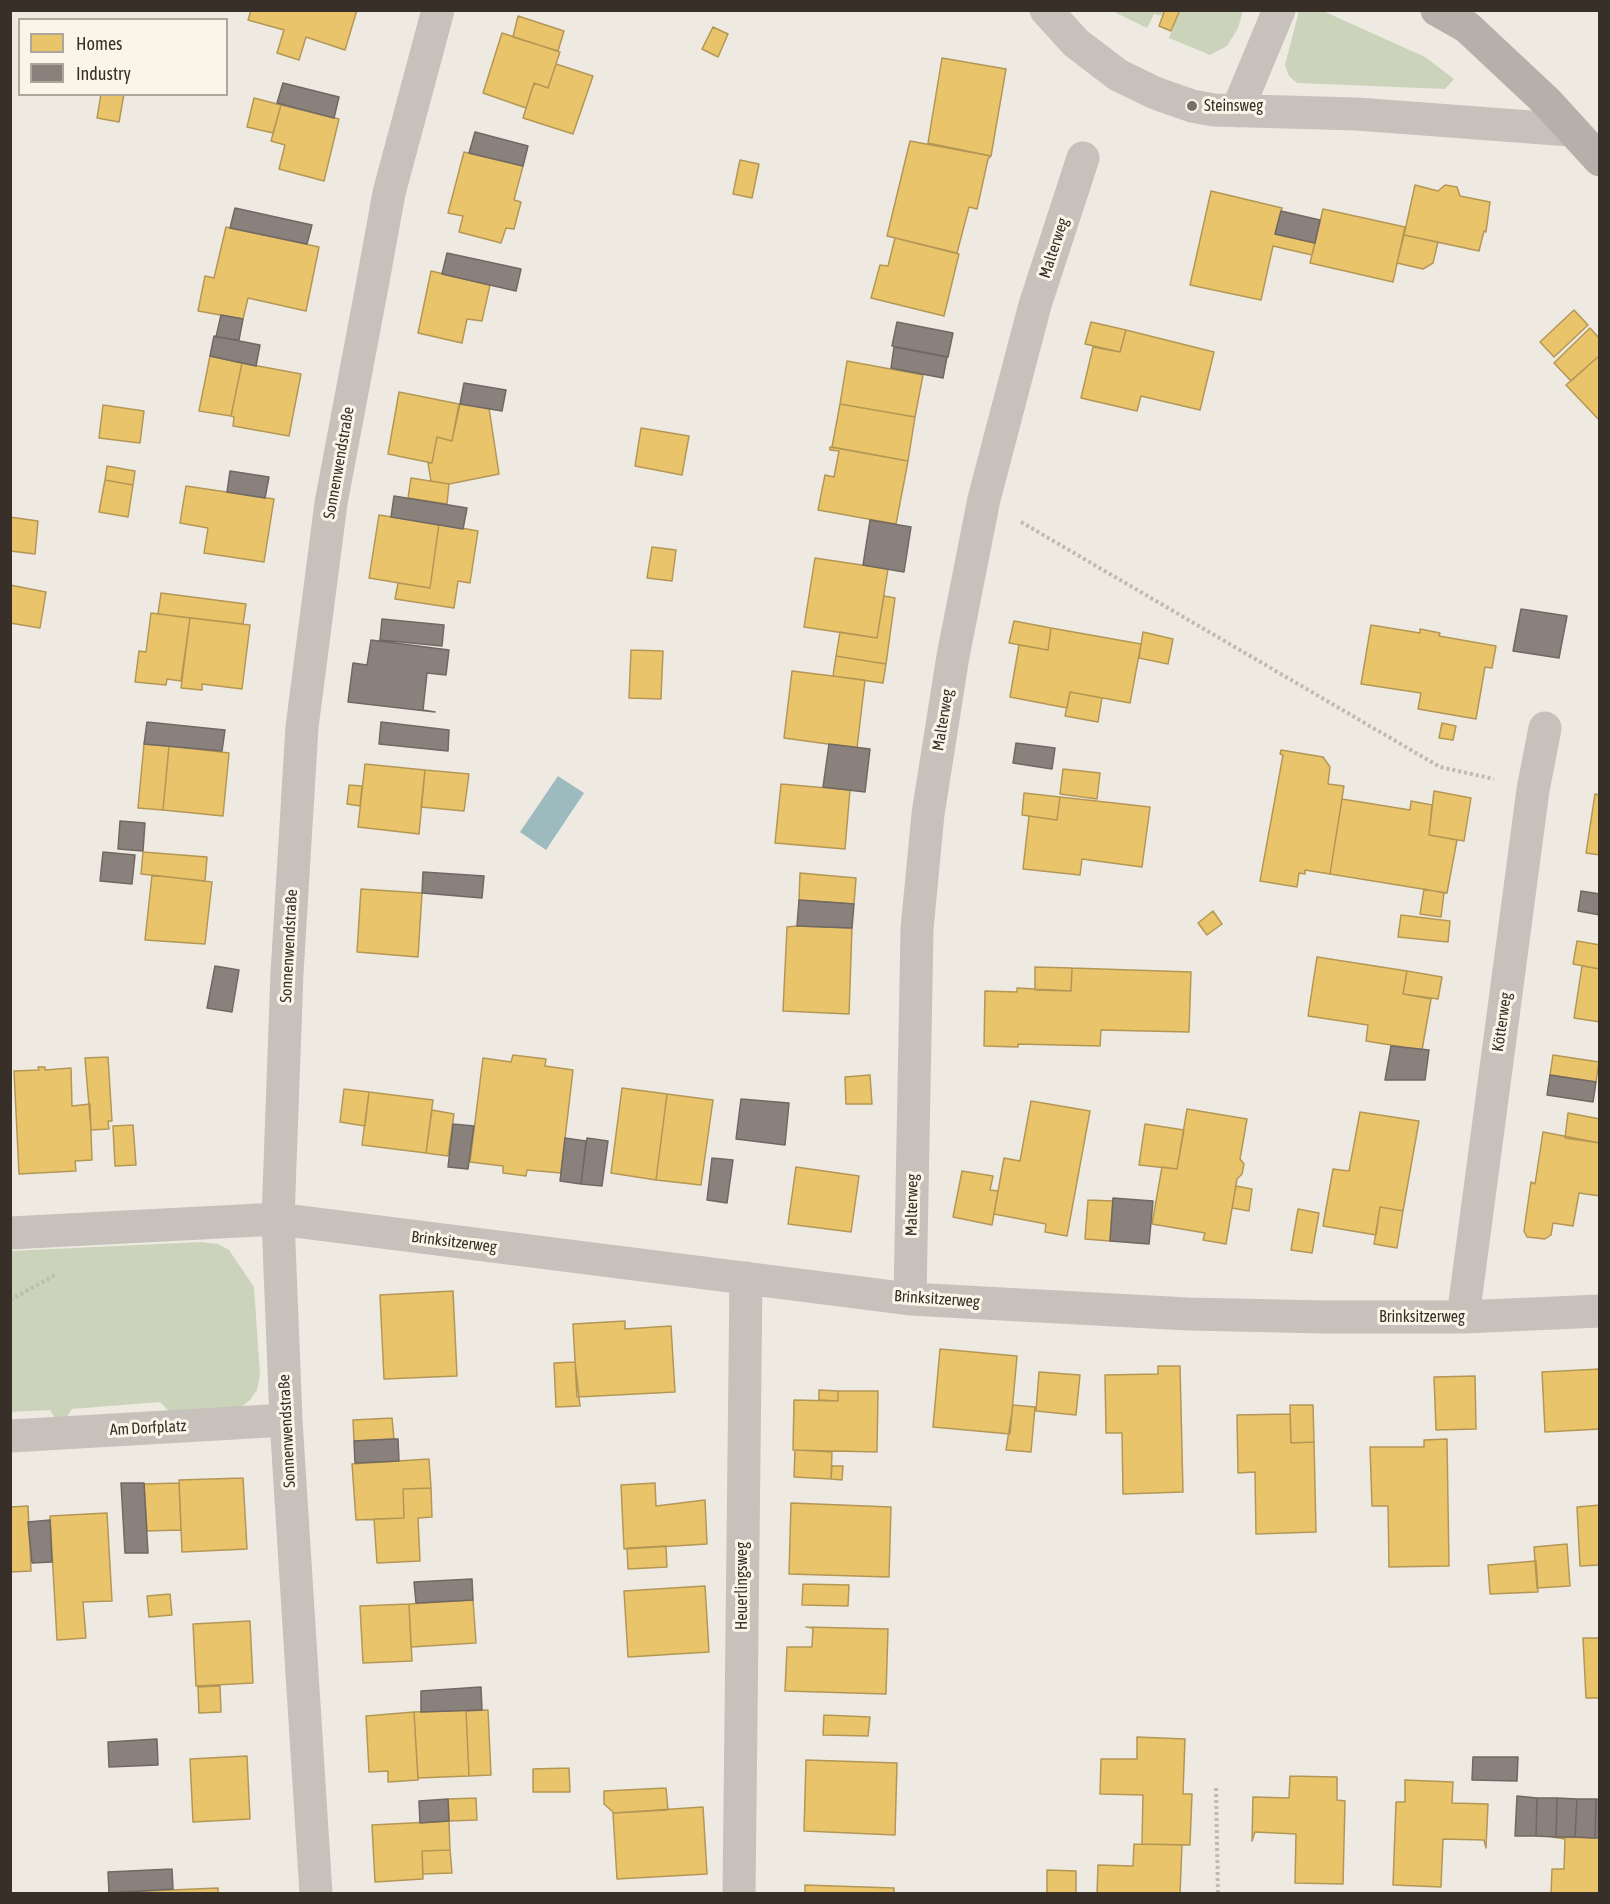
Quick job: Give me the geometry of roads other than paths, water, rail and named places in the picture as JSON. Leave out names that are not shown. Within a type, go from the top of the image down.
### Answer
[{"type":"main road","points":[[1437,10],[1467,27],[1546,101],[1599,160]]},
{"type":"street","name":"Sonnenwendstraße","points":[[316,1893],[286,1420],[278,1219],[287,973],[302,727],[331,503],[389,193],[438,10]]},
{"type":"street","points":[[1237,111],[1279,10]]},
{"type":"street","points":[[1054,14],[1076,43],[1118,75],[1155,93],[1192,106],[1237,111],[1357,114],[1570,130]]},
{"type":"street","name":"Malterweg","points":[[910,1299],[917,929],[921,869],[953,656],[984,499],[1035,305],[1083,158]]},
{"type":"street","name":"Kötterweg","points":[[1463,1317],[1533,790],[1545,728]]},
{"type":"street","points":[[10,1233],[278,1219]]},
{"type":"street","name":"Brinksitzerweg","points":[[278,1219],[910,1299],[1188,1314],[1463,1317],[1599,1311]]},
{"type":"street","name":"Heuerlingsweg","points":[[739,1893],[746,1278]]},
{"type":"street","name":"Am Dorfplatz","points":[[10,1436],[286,1420]]},
{"type":"water","points":[[558,776],[584,793],[546,850],[520,832]]},
{"type":"place","name":"Steinsweg","points":[[1192,106]]}]
